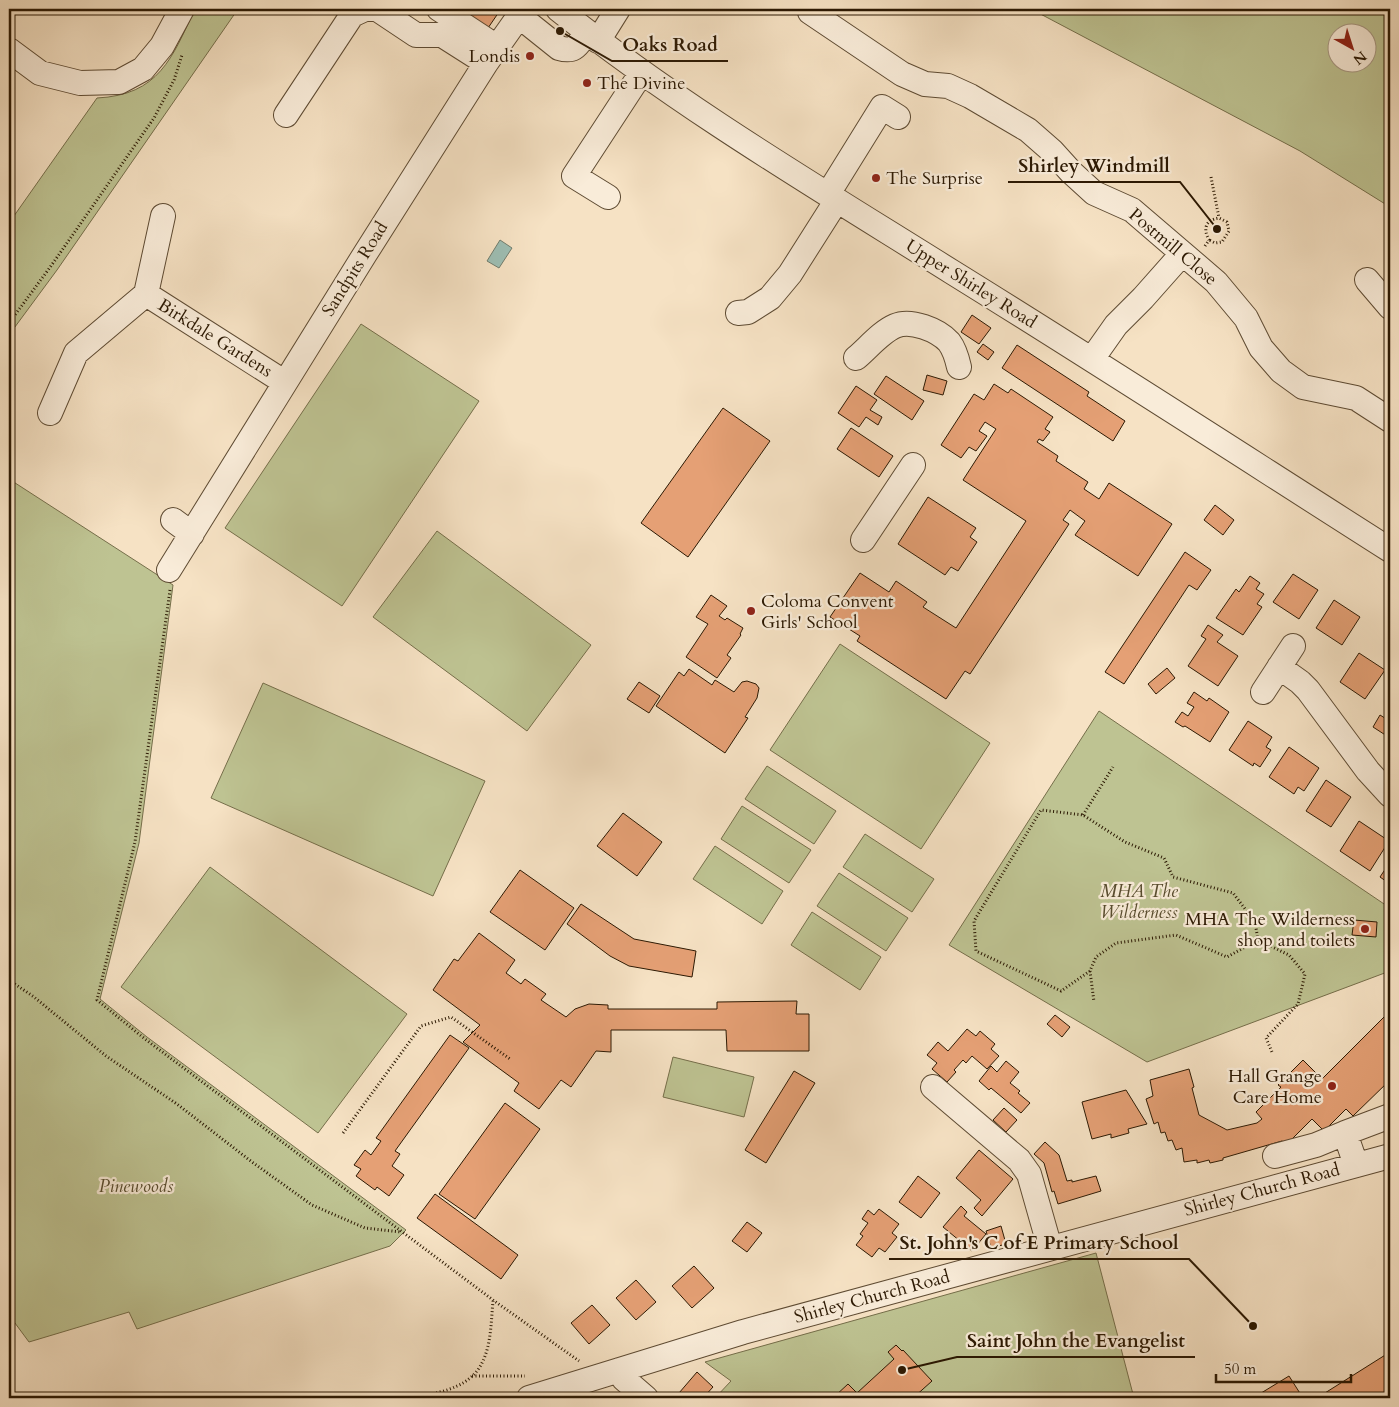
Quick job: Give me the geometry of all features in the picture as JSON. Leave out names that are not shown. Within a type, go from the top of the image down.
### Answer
[{"type":"street","points":[[9,50],[40,74],[80,83],[118,82],[143,69],[162,46],[182,9]]},
{"type":"street","points":[[286,115],[352,15],[367,9],[377,10],[416,35],[442,35],[491,55]]},
{"type":"street","points":[[439,9],[491,55]]},
{"type":"street","name":"Upper Shirley Road","points":[[558,9],[666,90],[1390,550]]},
{"type":"street","points":[[521,12],[559,48],[568,50],[593,36],[618,9]]},
{"type":"street","name":"Sandpits Road","points":[[169,570],[182,527],[284,382],[491,55],[521,12]]},
{"type":"street","name":"Postmill Close","points":[[810,12],[902,74],[926,84],[948,86],[970,96],[1028,130],[1094,193],[1132,210],[1216,282],[1246,318],[1261,348],[1281,372],[1303,387],[1356,398],[1390,420]]},
{"type":"street","points":[[608,197],[567,170],[642,72]]},
{"type":"street","points":[[738,313],[748,312],[770,298],[790,274],[882,108],[898,117]]},
{"type":"street","name":"Birkdale Gardens","points":[[50,413],[76,353],[146,294],[163,216]]},
{"type":"street","points":[[1092,359],[1116,325],[1187,258]]},
{"type":"street","points":[[1367,280],[1390,307]]},
{"type":"street","name":"Birkdale Gardens","points":[[146,294],[284,382]]},
{"type":"street","points":[[856,358],[888,330],[897,325],[908,324],[926,328],[945,339],[956,353],[959,367]]},
{"type":"street","points":[[863,540],[913,465]]},
{"type":"street","points":[[1263,692],[1293,646]]},
{"type":"street","points":[[1279,667],[1308,690],[1368,771],[1390,795]]},
{"type":"street","points":[[933,1087],[1025,1166],[1050,1248]]},
{"type":"street","points":[[1275,1156],[1316,1145],[1390,1116]]},
{"type":"street","points":[[1346,1133],[1356,1165]]},
{"type":"street","name":"Shirley Church Road","points":[[529,1398],[743,1332],[1390,1156]]},
{"type":"street","points":[[619,1370],[624,1379],[646,1398]]},
{"type":"path","points":[[9,323],[154,118],[174,80],[182,54]]},
{"type":"path","points":[[1211,177],[1219,218]]},
{"type":"path","points":[[1219,218],[1227,222],[1229,231],[1222,242],[1215,243],[1209,240],[1205,233],[1206,224],[1212,219],[1219,218]]},
{"type":"path","points":[[1187,258],[1209,240]]},
{"type":"path","points":[[169,570],[170,588],[135,842],[97,1000],[145,1039],[403,1233],[587,1367]]},
{"type":"path","points":[[1084,815],[1114,767]]},
{"type":"path","points":[[1090,971],[1061,991],[976,951],[974,921],[1041,810],[1084,815],[1124,842],[1164,858],[1172,878],[1233,893],[1255,922],[1258,940]]},
{"type":"path","points":[[1094,1002],[1090,971],[1096,957],[1116,944],[1176,935],[1227,957],[1258,940]]},
{"type":"path","points":[[1258,940],[1289,954],[1305,974],[1298,1004],[1266,1038],[1272,1052]]},
{"type":"path","points":[[9,980],[34,997],[106,1056],[177,1104],[252,1162],[312,1205],[365,1228],[403,1233]]},
{"type":"path","points":[[343,1133],[421,1026],[451,1017],[510,1058]]},
{"type":"path","points":[[416,1398],[458,1386],[481,1366],[489,1347],[493,1300]]},
{"type":"green space","points":[[195,9],[238,9],[57,270],[9,335],[9,223],[97,98],[135,90],[161,71],[179,43]]},
{"type":"green space","points":[[1031,9],[1390,9],[1390,207],[1300,151]]},
{"type":"green space","points":[[361,324],[479,401],[342,606],[225,528]]},
{"type":"green space","name":"Pinewoods","points":[[9,479],[173,585],[139,843],[100,999],[147,1037],[406,1230],[390,1246],[137,1329],[129,1312],[29,1342],[9,1315]]},
{"type":"green space","points":[[437,531],[591,645],[527,731],[373,617]]},
{"type":"green space","points":[[840,644],[990,743],[921,849],[770,750]]},
{"type":"green space","points":[[263,683],[485,781],[433,896],[211,798]]},
{"type":"green space","name":"MHA The Wilderness","points":[[1099,711],[1390,908],[1390,971],[1147,1062],[949,945]]},
{"type":"green space","points":[[767,766],[836,811],[814,844],[745,799]]},
{"type":"green space","points":[[742,806],[811,850],[789,883],[721,839]]},
{"type":"green space","points":[[865,834],[934,879],[912,912],[843,867]]},
{"type":"green space","points":[[715,846],[783,891],[762,924],[693,879]]},
{"type":"green space","points":[[210,867],[407,1014],[318,1133],[121,987]]},
{"type":"green space","points":[[839,873],[908,918],[886,951],[817,906]]},
{"type":"green space","points":[[812,912],[881,957],[860,990],[791,945]]},
{"type":"green space","points":[[673,1057],[754,1077],[744,1117],[663,1097]]},
{"type":"green space","points":[[1096,1253],[1134,1398],[715,1398],[731,1381],[705,1362]]},
{"type":"water","points":[[500,240],[512,248],[499,268],[487,261]]},
{"type":"building","points":[[459,9],[501,9],[488,28]]},
{"type":"building","points":[[972,315],[991,328],[979,344],[961,332]]},
{"type":"building","points":[[983,344],[994,352],[988,360],[977,352]]},
{"type":"building","points":[[1017,345],[1089,392],[1087,396],[1125,421],[1113,441],[1002,368]]},
{"type":"building","points":[[927,375],[947,381],[943,395],[923,390]]},
{"type":"building","points":[[886,376],[924,401],[912,420],[874,394]]},
{"type":"building","points":[[994,384],[1008,393],[1011,389],[1053,417],[1045,429],[1050,432],[1043,441],[1039,439],[1037,442],[1058,456],[1056,461],[1088,482],[1084,489],[1099,499],[1109,483],[1172,524],[1138,576],[1075,535],[1085,521],[1070,510],[1063,520],[1069,524],[970,674],[965,671],[946,699],[857,641],[860,636],[830,617],[860,573],[889,592],[896,581],[927,602],[923,607],[956,628],[1026,521],[963,480],[996,429],[985,422],[979,431],[987,436],[976,451],[969,447],[961,458],[941,445],[974,394],[984,400]]},
{"type":"building","points":[[856,386],[877,400],[870,410],[882,417],[878,425],[866,417],[859,427],[838,413]]},
{"type":"building","points":[[723,408],[770,441],[688,557],[641,523]]},
{"type":"building","points":[[851,428],[893,456],[879,477],[837,449]]},
{"type":"building","points":[[928,497],[976,528],[970,537],[977,542],[958,571],[951,567],[945,575],[898,544]]},
{"type":"building","points":[[1215,505],[1234,520],[1223,535],[1204,520]]},
{"type":"building","points":[[1185,552],[1211,570],[1197,590],[1189,585],[1124,684],[1105,672]]},
{"type":"building","points":[[1293,574],[1318,590],[1299,619],[1273,602]]},
{"type":"building","points":[[1250,576],[1260,583],[1256,589],[1264,594],[1257,604],[1262,607],[1243,635],[1216,618],[1236,589],[1239,592]]},
{"type":"building","points":[[711,595],[727,606],[719,616],[725,620],[727,618],[743,628],[741,635],[727,655],[731,658],[717,678],[686,657],[708,624],[696,617]]},
{"type":"building","points":[[1334,600],[1360,617],[1342,645],[1316,628]]},
{"type":"building","points":[[1208,625],[1223,635],[1217,642],[1238,656],[1218,686],[1188,666],[1206,639],[1201,636]]},
{"type":"building","points":[[1359,653],[1385,670],[1365,699],[1340,682]]},
{"type":"building","points":[[1167,668],[1175,678],[1156,694],[1148,684]]},
{"type":"building","points":[[689,669],[712,685],[715,680],[734,692],[742,682],[747,681],[756,684],[759,688],[757,698],[745,717],[748,718],[725,753],[656,706],[679,672],[684,676]]},
{"type":"building","points":[[639,682],[660,696],[649,713],[627,699]]},
{"type":"building","points":[[1194,692],[1207,701],[1209,698],[1229,712],[1210,742],[1175,722],[1182,712],[1188,716],[1194,707],[1187,703]]},
{"type":"building","points":[[1380,715],[1388,720],[1390,716],[1390,738],[1373,727]]},
{"type":"building","points":[[1248,721],[1272,737],[1266,747],[1271,750],[1260,767],[1254,763],[1253,766],[1229,750]]},
{"type":"building","points":[[1289,747],[1319,768],[1304,791],[1298,787],[1294,794],[1269,777]]},
{"type":"building","points":[[1326,780],[1351,797],[1331,827],[1306,811]]},
{"type":"building","points":[[623,813],[662,842],[637,876],[597,846]]},
{"type":"building","points":[[1359,821],[1389,841],[1370,871],[1340,851]]},
{"type":"building","points":[[1390,862],[1390,884],[1380,877]]},
{"type":"building","points":[[520,870],[574,908],[545,950],[490,912]]},
{"type":"building","points":[[581,904],[634,939],[696,951],[692,977],[629,966],[610,956],[567,924]]},
{"type":"building","name":"MHA The Wilderness shop and toilets","points":[[1354,920],[1377,922],[1376,937],[1352,935]]},
{"type":"building","points":[[479,933],[515,960],[506,973],[521,984],[525,979],[546,994],[541,1000],[566,1017],[575,1009],[589,1004],[608,1005],[608,1009],[717,1009],[717,1002],[797,1001],[796,1014],[809,1014],[809,1051],[727,1051],[726,1030],[611,1030],[611,1052],[596,1051],[571,1087],[561,1080],[539,1109],[514,1091],[519,1083],[463,1042],[480,1025],[433,990],[454,959],[458,961]]},
{"type":"building","name":"Hall Grange Care Home","points":[[1390,1011],[1390,1080],[1353,1116],[1346,1109],[1324,1131],[1312,1119],[1287,1144],[1282,1141],[1223,1158],[1223,1160],[1210,1163],[1209,1160],[1197,1163],[1197,1160],[1184,1162],[1182,1148],[1176,1150],[1172,1140],[1168,1141],[1165,1132],[1161,1133],[1158,1122],[1154,1124],[1146,1099],[1153,1096],[1150,1080],[1189,1069],[1199,1115],[1227,1130],[1257,1123],[1262,1119],[1256,1112],[1281,1087],[1278,1085],[1303,1060],[1322,1079]]},
{"type":"building","points":[[1055,1015],[1070,1027],[1062,1037],[1047,1024]]},
{"type":"building","points":[[967,1029],[976,1036],[980,1031],[995,1044],[991,1049],[999,1056],[987,1069],[972,1056],[966,1063],[963,1060],[947,1082],[932,1069],[937,1063],[927,1055],[938,1042],[948,1051]]},
{"type":"building","points":[[450,1035],[469,1048],[395,1151],[400,1154],[392,1166],[404,1175],[389,1196],[377,1187],[375,1190],[356,1176],[361,1169],[354,1165],[365,1150],[371,1155],[381,1141],[376,1138]]},
{"type":"building","points":[[1006,1061],[1019,1072],[1010,1083],[1030,1103],[1021,1113],[991,1088],[989,1090],[979,1081],[991,1066],[997,1072]]},
{"type":"building","points":[[794,1071],[815,1083],[766,1163],[745,1150]]},
{"type":"building","points":[[1126,1090],[1147,1124],[1128,1129],[1129,1133],[1111,1138],[1111,1134],[1092,1139],[1082,1102]]},
{"type":"building","points":[[505,1103],[540,1129],[475,1219],[439,1194]]},
{"type":"building","points":[[1004,1108],[1017,1120],[1006,1132],[993,1120]]},
{"type":"building","points":[[1045,1142],[1059,1155],[1067,1181],[1072,1180],[1072,1182],[1096,1176],[1101,1191],[1058,1204],[1054,1191],[1052,1192],[1044,1163],[1034,1154]]},
{"type":"building","points":[[979,1150],[1013,1179],[982,1216],[974,1208],[981,1200],[956,1178]]},
{"type":"building","points":[[918,1176],[940,1193],[921,1218],[899,1202]]},
{"type":"building","points":[[435,1194],[518,1255],[501,1279],[417,1218]]},
{"type":"building","points":[[961,1206],[967,1212],[964,1216],[986,1234],[972,1251],[943,1227]]},
{"type":"building","points":[[879,1209],[899,1224],[892,1233],[897,1237],[885,1252],[879,1248],[872,1257],[856,1245],[863,1236],[860,1234],[868,1223],[862,1219],[868,1210],[874,1215]]},
{"type":"building","points":[[747,1222],[762,1233],[747,1252],[732,1241]]},
{"type":"building","points":[[1001,1226],[1006,1244],[991,1248],[986,1231]]},
{"type":"building","points":[[694,1266],[714,1288],[692,1308],[672,1286]]},
{"type":"building","points":[[636,1280],[656,1302],[636,1320],[616,1298]]},
{"type":"building","points":[[592,1305],[610,1325],[589,1344],[571,1323]]},
{"type":"building","points":[[896,1345],[932,1381],[913,1398],[837,1398],[835,1396],[848,1384],[857,1393],[894,1359],[888,1352]]},
{"type":"building","points":[[1390,1352],[1390,1392],[1381,1398],[1317,1398]]},
{"type":"building","points":[[697,1372],[713,1387],[703,1398],[686,1398],[679,1393]]},
{"type":"building","points":[[1289,1376],[1303,1398],[1253,1398]]},
{"type":"place","name":"Oaks Road","points":[[560,31]]},
{"type":"place","name":"Londis","points":[[530,56]]},
{"type":"place","name":"The Divine","points":[[587,83]]},
{"type":"place","name":"The Surprise","points":[[876,178]]},
{"type":"place","name":"Shirley Windmill","points":[[1217,229]]},
{"type":"place","name":"Coloma Convent Girls' School","points":[[751,611]]},
{"type":"place","name":"MHA The Wilderness shop and toilets","points":[[1365,929]]},
{"type":"place","name":"Hall Grange Care Home","points":[[1332,1086]]},
{"type":"place","name":"St. John's C of E Primary School","points":[[1253,1326]]},
{"type":"place","name":"Saint John the Evangelist","points":[[902,1370]]}]
